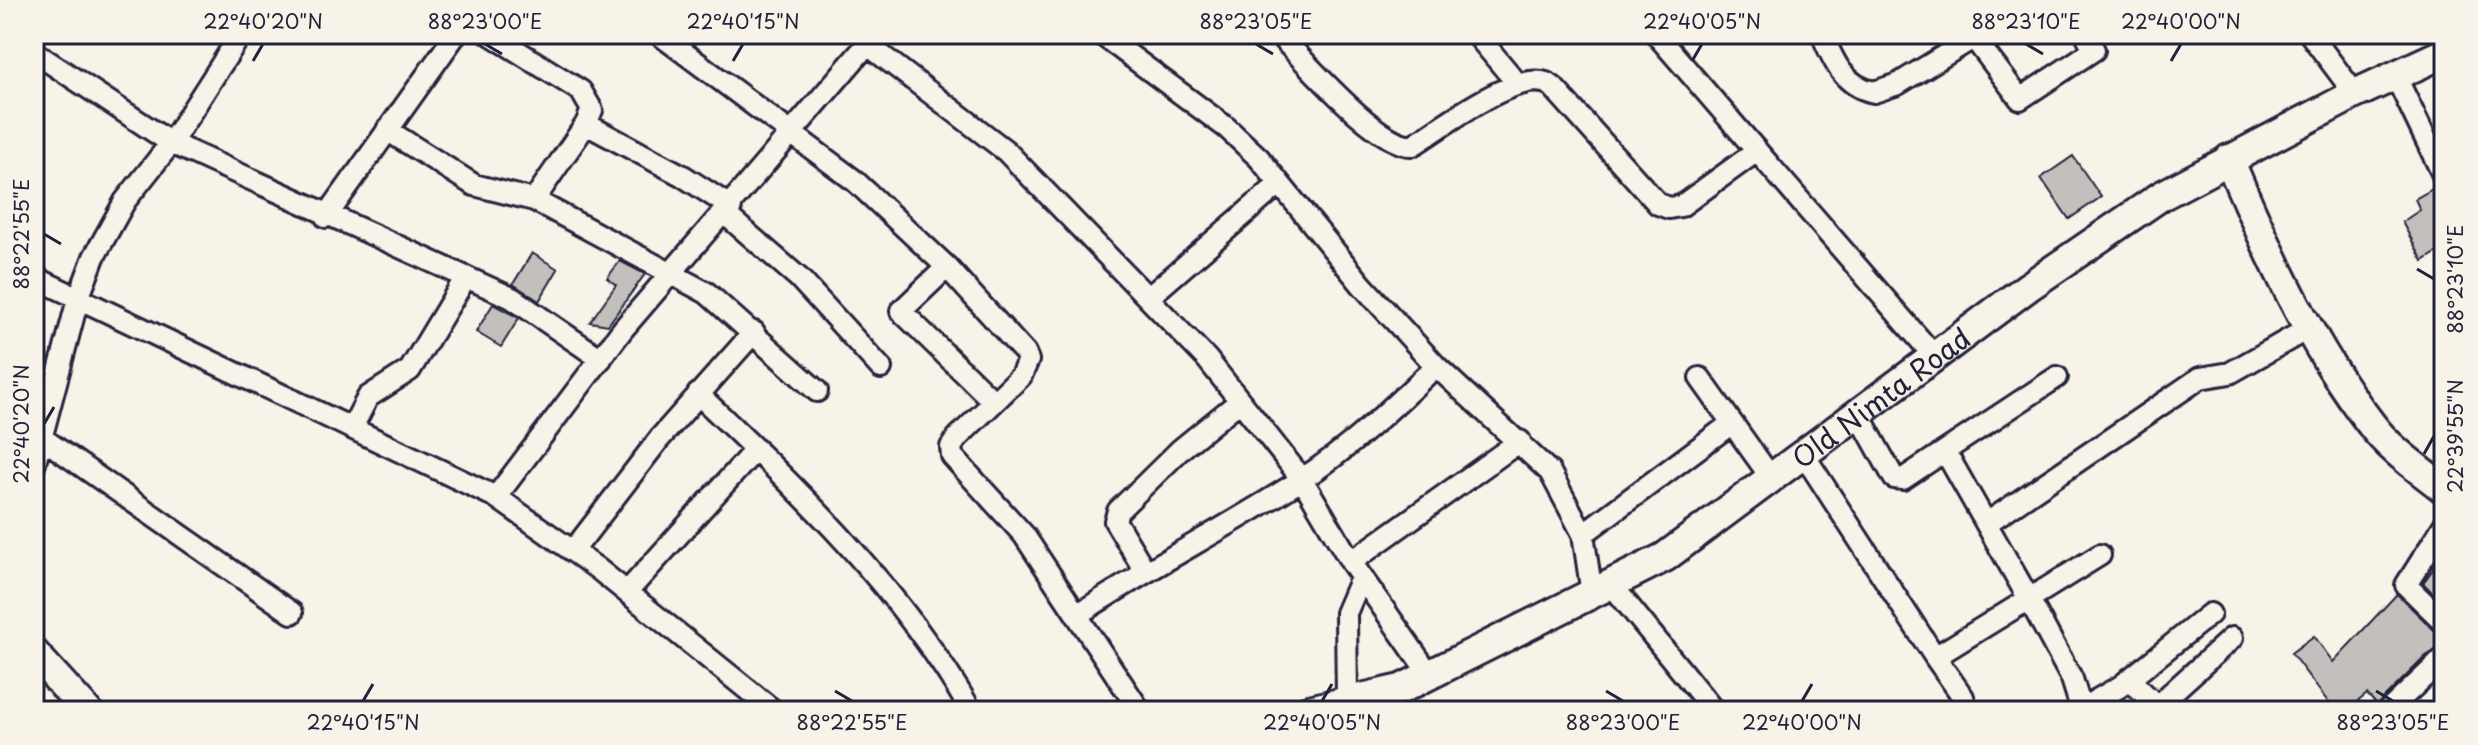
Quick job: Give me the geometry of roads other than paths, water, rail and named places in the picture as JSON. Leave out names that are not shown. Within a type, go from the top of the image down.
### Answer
[{"type":"street","points":[[34,466],[78,299],[94,257],[119,211],[171,143],[241,34]]},
{"type":"street","points":[[326,217],[456,34]]},
{"type":"street","points":[[490,34],[581,91],[591,105],[586,124],[534,200]]},
{"type":"street","points":[[659,34],[792,130],[855,181],[947,267],[1028,360],[1021,376],[951,447],[952,456],[1024,535],[1140,711]]},
{"type":"street","points":[[1101,34],[1227,128],[1259,158],[1362,285],[1436,366],[1550,472],[1583,534],[1602,589],[1714,711]]},
{"type":"street","points":[[1278,34],[1379,134],[1402,146],[1413,145],[1516,82],[1546,81],[1647,196],[1669,208],[1681,206],[1757,151]]},
{"type":"street","points":[[1476,34],[1516,82]]},
{"type":"street","points":[[1656,34],[1935,357]]},
{"type":"street","points":[[1822,34],[1836,65],[1850,82],[1874,92],[1898,84],[1972,36],[2020,99],[2094,50],[2086,34]]},
{"type":"street","points":[[2310,34],[2355,94]]},
{"type":"street","points":[[496,497],[601,359],[872,39],[1006,151],[1207,359],[1302,479],[1356,570],[1430,675]]},
{"type":"street","name":"Old Nimta Road","points":[[1305,711],[1401,689],[1665,557],[2028,287],[2161,196],[2355,94],[2444,53]]},
{"type":"street","points":[[36,57],[171,143],[326,217],[466,277],[540,314],[601,359]]},
{"type":"street","points":[[2395,75],[2439,154],[2444,177]]},
{"type":"street","points":[[586,124],[728,211],[799,278],[881,368]]},
{"type":"street","points":[[387,130],[474,185],[534,200],[673,273],[723,305],[817,391]]},
{"type":"street","points":[[2229,159],[2256,225],[2309,328],[2371,425],[2444,489]]},
{"type":"street","points":[[1149,297],[1279,184]]},
{"type":"street","points":[[947,267],[903,306],[903,315],[994,402]]},
{"type":"street","points":[[34,277],[353,426],[496,497],[627,592],[774,711]]},
{"type":"street","points":[[353,426],[368,397],[410,370],[466,277]]},
{"type":"street","points":[[1987,523],[2200,378],[2230,373],[2309,328]]},
{"type":"street","points":[[573,551],[698,394],[754,332]]},
{"type":"street","points":[[1077,615],[1145,571],[1302,479],[1360,435],[1436,366]]},
{"type":"street","points":[[1858,413],[1894,478],[1903,479],[2057,377]]},
{"type":"street","points":[[1700,378],[1772,479]]},
{"type":"street","points":[[698,394],[841,537],[907,615],[971,711]]},
{"type":"street","points":[[1145,571],[1115,521],[1118,511],[1181,449],[1240,401]]},
{"type":"street","points":[[1583,534],[1724,429]]},
{"type":"street","points":[[42,438],[292,613]]},
{"type":"street","points":[[1347,702],[1346,613],[1356,570],[1520,441]]},
{"type":"street","points":[[627,592],[756,449]]},
{"type":"street","points":[[1945,451],[2072,679],[2082,710],[2129,679],[2210,614]]},
{"type":"street","points":[[1804,455],[1963,697],[1967,711]]},
{"type":"street","points":[[2444,525],[2406,585],[2444,622]]},
{"type":"street","points":[[1935,657],[2100,555]]},
{"type":"street","points":[[2129,679],[2159,708],[2232,638]]},
{"type":"street","points":[[34,653],[87,711]]},
{"type":"street","points":[[2388,711],[2444,658]]}]
